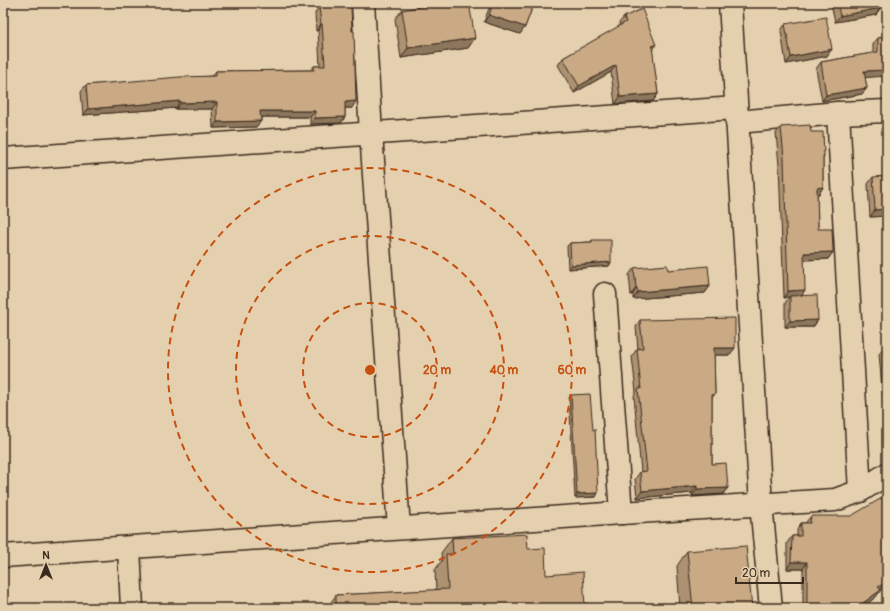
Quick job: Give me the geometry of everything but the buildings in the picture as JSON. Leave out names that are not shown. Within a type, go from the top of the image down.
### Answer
[{"type":"street","points":[[363,3],[399,528]]},
{"type":"street","points":[[730,3],[761,504],[771,608]]},
{"type":"street","points":[[3,159],[371,133],[736,115],[887,111]]},
{"type":"street","points":[[838,113],[860,491]]},
{"type":"street","points":[[605,294],[621,513]]},
{"type":"street","points":[[3,556],[621,513],[835,500],[860,491],[887,474]]},
{"type":"street","points":[[129,548],[132,608]]}]
